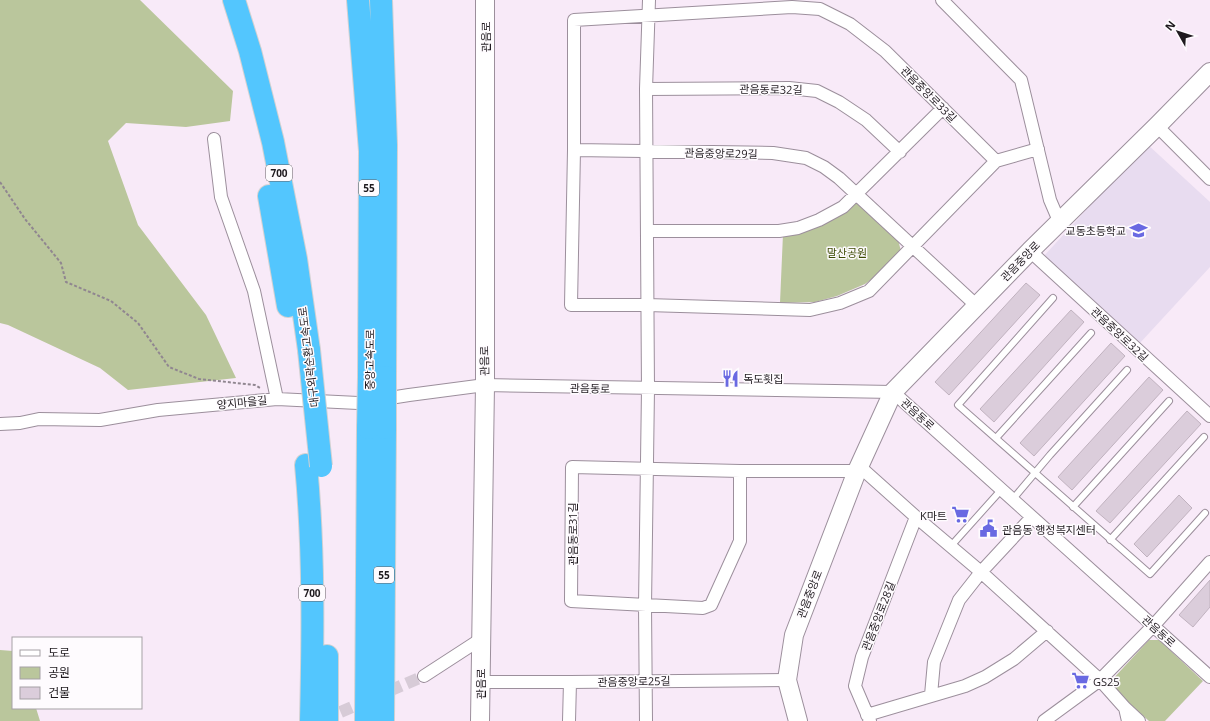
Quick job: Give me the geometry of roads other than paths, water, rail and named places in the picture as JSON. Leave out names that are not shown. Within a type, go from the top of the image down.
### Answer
[{"type":"highway","name":"대구외곽순환고속도로","points":[[222,0],[253,120],[266,178],[286,294],[301,350]]},
{"type":"highway","name":"대구외곽순환고속도로","points":[[234,0],[250,50],[273,142],[296,259],[301,350],[324,541],[327,721]]},
{"type":"highway","name":"중앙고속도로","points":[[358,0],[370,150],[377,377],[382,721]]},
{"type":"highway","name":"중앙고속도로","points":[[377,377],[386,145],[382,0]]},
{"type":"highway","name":"중앙고속도로","points":[[366,721],[377,428]]},
{"type":"highway","name":"대구외곽순환고속도로","points":[[311,721],[312,583],[310,515],[314,466]]},
{"type":"main road","name":"관음로","points":[[480,721],[480,640],[485,385],[485,0]]},
{"type":"main road","name":"관음중앙로","points":[[798,721],[787,680],[794,635],[858,469],[893,392],[1030,251],[1210,72]]},
{"type":"street","points":[[646,721],[645,606],[648,389],[646,89],[649,0]]},
{"type":"street","points":[[942,0],[1021,80],[1050,200],[1059,222]]},
{"type":"street","name":"관음중앙로33길","points":[[649,15],[795,7],[820,9],[850,24],[885,51],[996,161]]},
{"type":"street","points":[[649,15],[574,20],[574,150],[571,305],[647,305],[810,310],[840,303],[869,291],[996,161],[1038,149]]},
{"type":"street","name":"관음동로32길","points":[[646,89],[789,88],[817,91],[839,102],[866,120],[900,152]]},
{"type":"street","points":[[647,231],[779,231],[798,228],[819,220],[843,207],[943,108]]},
{"type":"street","points":[[1157,126],[1210,179]]},
{"type":"street","points":[[214,139],[221,197],[254,291],[277,399]]},
{"type":"street","name":"관음중앙로29길","points":[[574,150],[773,153],[806,158],[824,167],[976,306]]},
{"type":"street","name":"관음중앙로32길","points":[[1030,251],[1210,416]]},
{"type":"street","name":"관음동로","points":[[485,385],[648,389],[893,392],[1124,600],[1154,625],[1210,677]]},
{"type":"street","name":"양지마을길","points":[[0,424],[20,423],[39,419],[100,420],[158,410],[277,399],[358,404],[409,395],[485,385]]},
{"type":"street","name":"관음동로31길","points":[[646,469],[572,467],[571,601],[703,608],[711,605],[740,540],[740,471]]},
{"type":"street","points":[[646,469],[740,471],[858,469],[981,572],[1100,680],[1139,721]]},
{"type":"street","name":"관음중앙로28길","points":[[916,517],[862,657],[855,686],[868,718],[931,695],[965,686],[985,677],[1014,659],[1047,632]]},
{"type":"street","points":[[931,695],[934,662],[959,600],[981,572],[1032,517]]},
{"type":"street","points":[[1044,721],[1100,680],[1154,625],[1210,562]]},
{"type":"street","points":[[424,676],[480,640]]},
{"type":"street","name":"관음중앙로25길","points":[[480,682],[787,680]]},
{"type":"street","points":[[569,721],[570,682]]},
{"type":"street","points":[[1125,708],[1128,721]]},
{"type":"lane","points":[[1053,298],[958,405],[1150,574],[1205,513]]},
{"type":"lane","points":[[996,438],[1092,333]]},
{"type":"lane","points":[[1013,499],[1127,370]]},
{"type":"lane","points":[[1073,507],[1169,401]]},
{"type":"lane","points":[[1110,540],[1204,437]]},
{"type":"lane","points":[[950,547],[1002,489]]},
{"type":"tunnel","points":[[324,719],[424,676]]},
{"type":"place","name":"교동초등학교","points":[[1139,230]]},
{"type":"place","name":"독도횟집","points":[[730,378]]},
{"type":"place","name":"K마트","points":[[960,515]]},
{"type":"place","name":"관음동 행정복지센터","points":[[989,529]]},
{"type":"place","name":"GS25","points":[[1080,681]]},
{"type":"park label","name":"말산공원","points":[[847,252]]}]
